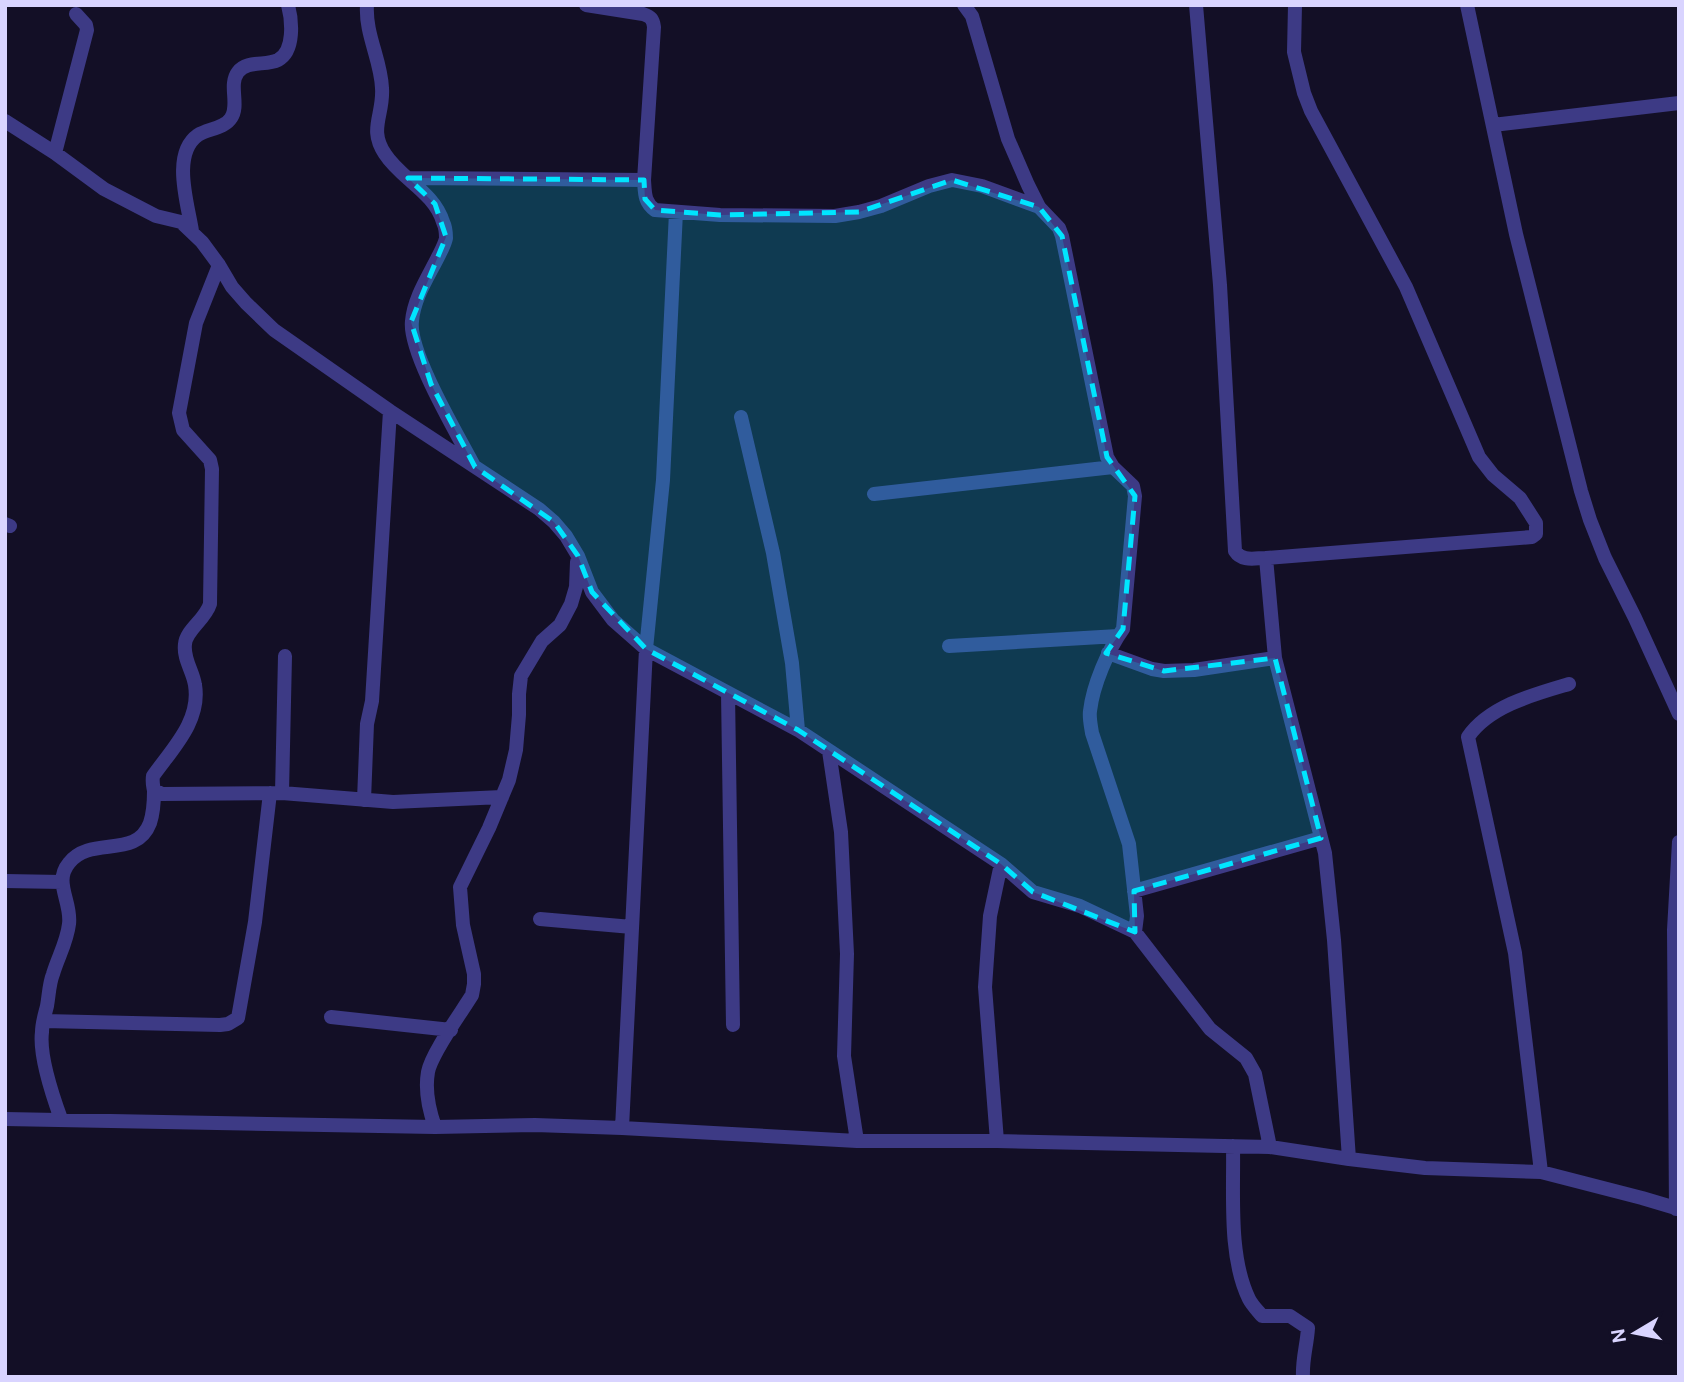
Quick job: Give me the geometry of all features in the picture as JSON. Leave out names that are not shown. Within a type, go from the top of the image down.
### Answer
[{"type":"street","points":[[192,231],[182,166],[184,154],[196,137],[209,129],[226,124],[232,118],[235,74],[254,64],[278,60],[286,51],[292,27],[288,5]]},
{"type":"street","points":[[368,5],[370,36],[382,75],[383,101],[376,125],[377,141],[386,157],[435,204],[444,222],[446,237],[416,300],[411,322],[414,342],[431,384],[475,467]]},
{"type":"street","points":[[586,5],[643,14],[653,20],[644,180],[645,199],[655,210],[720,215],[835,216],[881,206],[929,186],[953,180],[982,186],[1039,207]]},
{"type":"street","points":[[964,5],[972,16],[1008,139],[1039,207],[1059,228],[1062,236],[1107,457],[1113,467],[1133,486],[1135,496],[1123,629],[1108,653],[1092,696],[1089,714],[1092,733],[1129,844],[1137,916],[1135,932]]},
{"type":"street","points":[[1196,5],[1220,285],[1235,551],[1240,557],[1266,558],[1532,537],[1537,529],[1520,498],[1493,475],[1479,457],[1406,287],[1311,111],[1294,52],[1295,5]]},
{"type":"street","points":[[1467,5],[1523,259],[1590,520],[1605,558],[1679,714]]},
{"type":"street","points":[[55,153],[87,30],[76,14]]},
{"type":"street","points":[[1493,125],[1679,103]]},
{"type":"street","points":[[5,121],[104,189],[156,216],[181,222],[192,231],[219,265],[232,287],[274,330],[390,411],[539,509],[566,536],[578,556],[592,592],[613,620],[646,649],[798,730],[1001,864],[1033,892],[1080,906],[1135,932],[1210,1029],[1246,1058],[1255,1074],[1270,1147]]},
{"type":"street","points":[[408,178],[644,180]]},
{"type":"street","points":[[622,1128],[646,649],[663,480],[676,212]]},
{"type":"street","points":[[61,1119],[47,1073],[41,1033],[52,976],[69,927],[70,913],[62,882],[63,872],[71,860],[87,850],[135,842],[144,833],[150,822],[153,776],[193,717],[195,685],[186,661],[184,644],[187,636],[207,613],[210,604],[212,469],[210,460],[183,430],[178,413],[196,323],[219,265]]},
{"type":"street","points":[[364,800],[390,411]]},
{"type":"street","points":[[741,417],[773,553],[792,663],[798,730]]},
{"type":"street","points":[[874,494],[1113,467]]},
{"type":"street","points":[[435,1126],[429,1099],[428,1070],[471,995],[474,984],[463,925],[460,887],[509,780],[516,750],[521,676],[542,641],[559,625],[571,604],[576,587],[578,556]]},
{"type":"street","points":[[1266,558],[1275,658],[1325,853],[1334,940],[1349,1159]]},
{"type":"street","points":[[949,646],[1118,636]]},
{"type":"street","points":[[1108,653],[1164,671],[1194,670],[1275,658]]},
{"type":"street","points":[[44,1021],[220,1025],[238,1018],[276,793],[285,656]]},
{"type":"street","points":[[1541,1172],[1515,953],[1468,737],[1474,727],[1502,708],[1569,684]]},
{"type":"street","points":[[728,693],[733,1026]]},
{"type":"street","points":[[829,751],[841,832],[847,954],[844,1056],[857,1141]]},
{"type":"street","points":[[154,790],[162,794],[276,793],[393,802],[502,797]]},
{"type":"street","points":[[1134,891],[1321,838]]},
{"type":"street","points":[[5,1119],[435,1126],[535,1125],[857,1141],[1270,1147],[1425,1168],[1541,1172],[1678,1209],[1674,930],[1679,842]]},
{"type":"street","points":[[997,1141],[985,987],[990,916],[1001,864]]},
{"type":"street","points":[[5,881],[62,882]]},
{"type":"street","points":[[540,919],[632,927]]},
{"type":"street","points":[[331,1017],[450,1030]]},
{"type":"street","points":[[1233,1146],[1235,1247],[1240,1272],[1250,1300],[1262,1316],[1290,1316],[1308,1328],[1302,1364],[1303,1377]]},
{"type":"highlighted area","points":[[408,178],[644,180],[645,199],[655,210],[720,215],[859,212],[952,180],[1039,207],[1062,236],[1107,457],[1135,496],[1123,629],[1106,653],[1164,671],[1275,658],[1321,838],[1134,891],[1135,932],[1033,892],[1001,864],[798,730],[646,649],[592,592],[578,556],[554,522],[475,467],[431,384],[411,322],[446,237],[435,204]]}]
